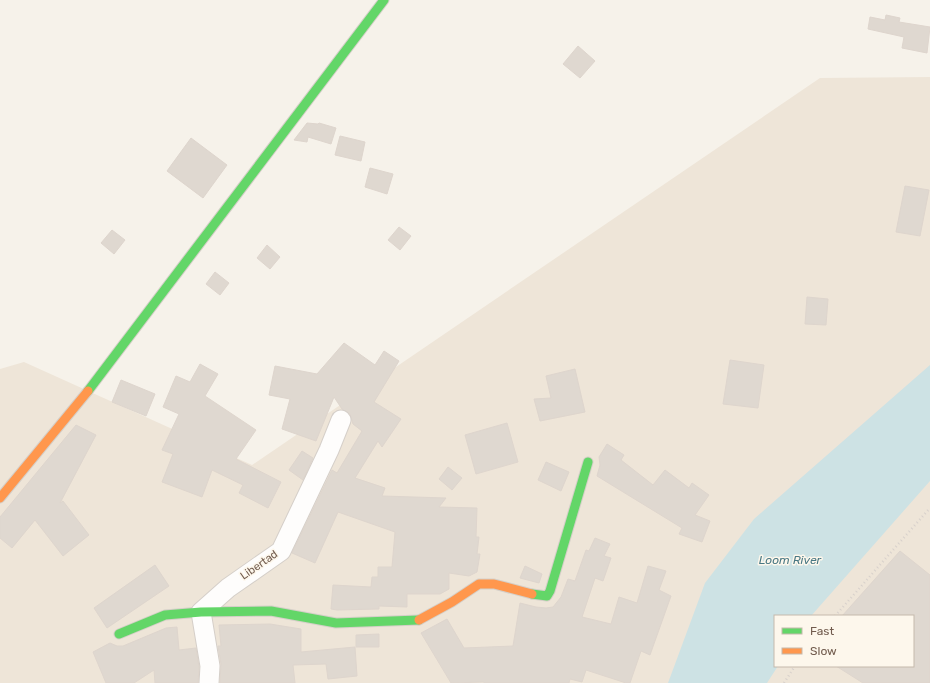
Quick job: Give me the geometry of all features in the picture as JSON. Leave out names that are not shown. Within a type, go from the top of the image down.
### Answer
[{"type":"street","points":[[0,498],[89,389],[384,0]]},
{"type":"street","name":"Libertad","points":[[201,612],[228,588],[281,551],[329,450],[341,420]]},
{"type":"street","points":[[119,634],[165,615],[201,612],[271,611],[336,623],[417,621],[452,602],[479,584],[494,584],[537,595],[547,596],[588,462]]},
{"type":"street","points":[[201,612],[210,666],[210,683]]},
{"type":"path","points":[[836,615],[930,508]]},
{"type":"path","points":[[784,683],[794,667]]},
{"type":"shaded area","points":[[930,77],[930,683],[0,683],[0,369],[24,362],[252,465],[820,78]]},
{"type":"water","name":"Loom River","points":[[930,365],[930,481],[812,615],[774,615],[774,667],[777,667],[767,683],[668,683],[705,583],[754,519]]},
{"type":"building","points":[[886,15],[900,18],[899,22],[930,27],[927,53],[902,48],[904,37],[868,29],[870,17],[885,20]]},
{"type":"building","points":[[578,46],[595,61],[580,78],[563,64]]},
{"type":"building","points":[[307,123],[319,123],[336,128],[331,144],[308,137],[307,142],[294,140]]},
{"type":"building","points":[[340,136],[365,142],[361,161],[335,155]]},
{"type":"building","points":[[191,138],[227,165],[203,198],[167,171]]},
{"type":"building","points":[[370,168],[393,174],[387,194],[365,187]]},
{"type":"building","points":[[905,186],[929,190],[920,236],[896,232]]},
{"type":"building","points":[[399,227],[411,236],[400,250],[388,240]]},
{"type":"building","points":[[112,230],[125,240],[114,254],[101,243]]},
{"type":"building","points":[[267,245],[280,257],[270,269],[257,258]]},
{"type":"building","points":[[215,272],[229,283],[220,295],[206,284]]},
{"type":"building","points":[[807,297],[828,299],[826,325],[805,324]]},
{"type":"building","points":[[344,343],[375,365],[384,351],[399,361],[374,402],[401,419],[382,447],[378,441],[355,478],[385,488],[382,496],[446,498],[439,507],[477,508],[476,537],[479,537],[477,554],[480,554],[477,572],[469,576],[449,573],[449,589],[440,594],[407,594],[407,607],[379,606],[379,609],[331,609],[333,585],[371,587],[372,577],[378,577],[378,567],[392,567],[395,532],[338,512],[315,563],[292,553],[332,470],[337,473],[362,431],[353,424],[350,414],[342,409],[334,397],[316,441],[282,429],[290,399],[269,395],[275,366],[317,374]]},
{"type":"building","points":[[730,360],[764,365],[758,408],[723,404]]},
{"type":"building","points":[[200,364],[218,374],[205,396],[256,430],[236,459],[281,482],[268,508],[239,493],[243,485],[212,470],[202,497],[162,482],[173,454],[162,450],[179,414],[163,407],[176,376],[190,382]]},
{"type":"building","points":[[575,369],[585,412],[540,421],[534,399],[551,398],[546,376]]},
{"type":"building","points":[[121,380],[155,394],[146,416],[112,402]]},
{"type":"building","points":[[507,423],[518,462],[476,474],[465,435]]},
{"type":"building","points":[[76,425],[96,435],[60,503],[63,501],[89,535],[63,556],[35,520],[12,548],[0,538],[0,517]]},
{"type":"building","points":[[607,444],[624,455],[621,460],[653,485],[665,470],[689,488],[692,483],[709,495],[695,515],[710,521],[702,542],[679,534],[682,528],[597,476],[600,465],[599,457]]},
{"type":"building","points":[[302,451],[313,458],[303,480],[289,470]]},
{"type":"building","points":[[546,462],[569,472],[561,491],[538,480]]},
{"type":"building","points":[[448,467],[462,478],[452,490],[439,479]]},
{"type":"building","points":[[595,538],[610,544],[604,556],[611,558],[603,581],[595,578],[582,617],[611,624],[619,597],[637,603],[648,566],[666,571],[659,590],[671,596],[650,655],[641,651],[630,683],[586,670],[582,682],[570,679],[569,683],[451,683],[421,633],[447,619],[464,648],[513,646],[520,603],[536,607],[553,607],[561,597],[568,579],[575,581],[586,550],[589,551]]},
{"type":"building","points":[[900,551],[930,575],[930,683],[863,683],[838,667],[914,667],[914,615],[843,615]]},
{"type":"building","points":[[155,565],[169,586],[107,628],[94,608]]},
{"type":"building","points":[[525,566],[542,574],[539,583],[520,578]]},
{"type":"building","points":[[270,624],[301,629],[301,652],[355,647],[357,676],[328,679],[326,664],[293,665],[295,683],[220,683],[221,664],[218,646],[221,646],[219,625]]},
{"type":"building","points":[[177,627],[179,650],[196,648],[199,667],[198,683],[155,683],[154,670],[134,683],[106,683],[93,652],[110,643],[117,646],[123,646],[166,628]]},
{"type":"building","points":[[379,634],[379,647],[356,647],[356,635]]},
{"type":"traffic: fast","points":[[88,391],[384,0]]},
{"type":"traffic: fast","points":[[532,594],[547,596],[550,591],[588,462]]},
{"type":"traffic: fast","points":[[119,634],[165,615],[201,612],[271,611],[336,623],[419,620]]},
{"type":"traffic: slow","points":[[0,498],[88,391]]},
{"type":"traffic: slow","points":[[419,620],[452,602],[479,584],[494,584],[532,594]]}]
